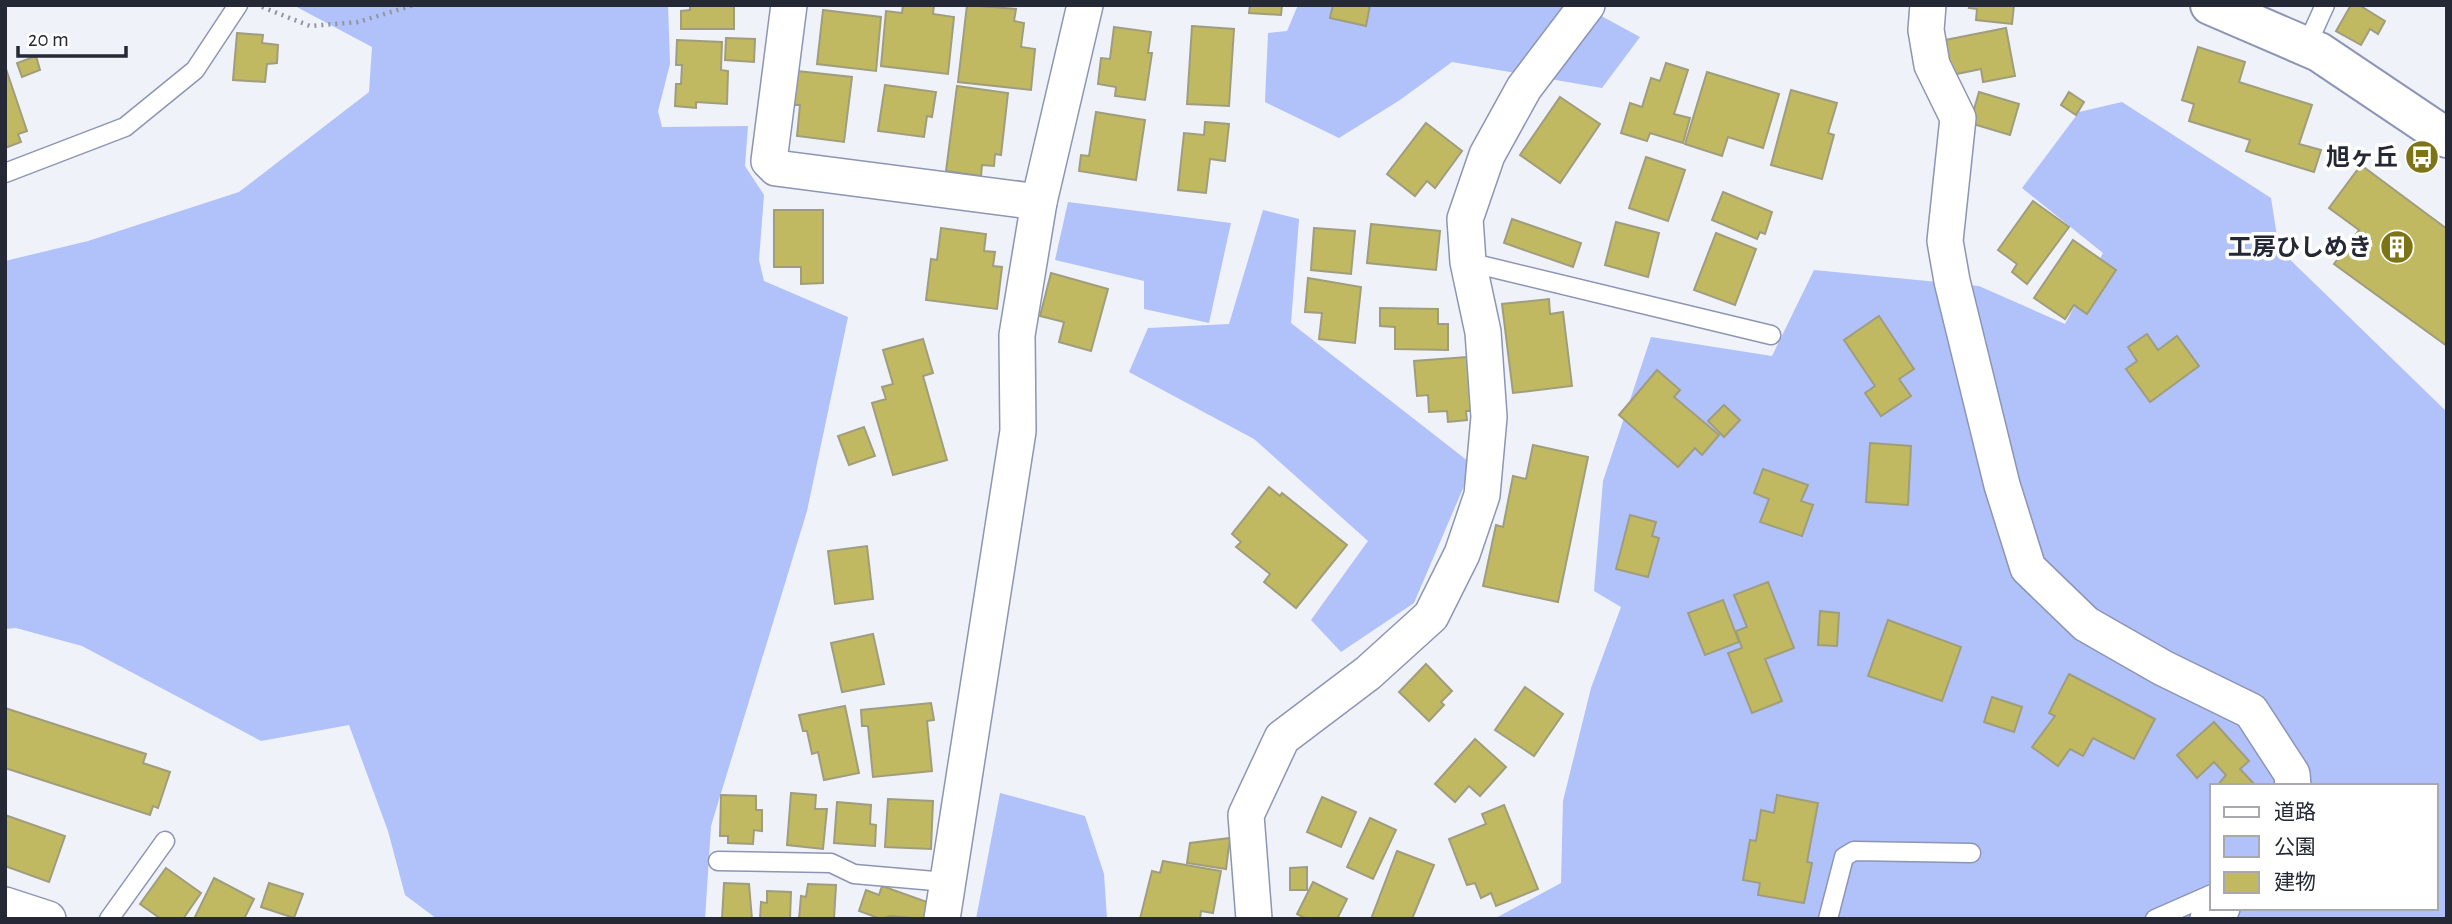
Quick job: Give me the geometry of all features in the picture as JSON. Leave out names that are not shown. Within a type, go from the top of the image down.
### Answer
[{"type":"street","points":[[789,5],[769,161],[776,168],[1039,202]]},
{"type":"street","points":[[942,919],[1018,431],[1017,335],[1039,202],[1085,5]]},
{"type":"street","points":[[1254,919],[1246,815],[1282,738],[1368,673],[1431,616],[1462,554],[1482,495],[1489,417],[1483,332],[1468,261],[1465,219],[1487,155],[1524,88],[1587,5]]},
{"type":"street","points":[[1928,5],[1926,30],[1933,65],[1958,118],[1945,241],[1952,281],[2002,485],[2028,568],[2086,624],[2250,711],[2292,774],[2293,784]]},
{"type":"street","points":[[2210,5],[2306,47],[2447,138]]},
{"type":"street","points":[[5,905],[48,919]]},
{"type":"lane","points":[[5,173],[125,127],[195,70],[238,5]]},
{"type":"lane","points":[[2306,47],[2325,5]]},
{"type":"lane","points":[[1468,261],[1771,335]]},
{"type":"lane","points":[[109,919],[165,841]]},
{"type":"lane","points":[[1828,919],[1844,857],[1854,850],[1971,853]]},
{"type":"lane","points":[[718,861],[831,863],[854,874],[946,882]]},
{"type":"lane","points":[[2155,919],[2210,895]]},
{"type":"path","points":[[258,5],[310,26],[358,22],[414,5]]},
{"type":"green space","points":[[293,5],[668,5],[670,64],[658,111],[662,127],[748,126],[745,166],[764,195],[759,260],[764,281],[848,317],[807,511],[711,826],[705,919],[437,919],[405,895],[388,831],[349,725],[261,741],[82,646],[16,628],[5,629],[5,261],[88,241],[239,192],[369,92],[372,47]]},
{"type":"green space","points":[[1298,5],[1581,5],[1640,37],[1602,88],[1452,62],[1400,100],[1339,138],[1265,102],[1268,33],[1287,31]]},
{"type":"green space","points":[[2122,102],[2271,198],[2279,249],[2447,412],[2447,919],[1494,919],[1561,883],[1563,801],[1591,688],[1621,607],[1594,591],[1603,481],[1651,337],[1772,356],[1814,270],[1979,286],[2065,324],[2103,253],[2022,188],[2079,112]]},
{"type":"green space","points":[[1068,202],[1231,223],[1209,323],[1144,309],[1144,281],[1055,260]]},
{"type":"green space","points":[[1263,210],[1299,219],[1291,323],[1473,465],[1414,603],[1341,652],[1311,620],[1368,541],[1254,439],[1129,372],[1148,328],[1229,324]]},
{"type":"green space","points":[[1000,793],[1085,816],[1104,874],[1107,919],[976,919]]},
{"type":"building","points":[[690,5],[734,5],[734,29],[681,29],[681,11],[690,10]]},
{"type":"building","points":[[903,5],[934,5],[933,14],[954,17],[948,74],[881,66],[886,11],[902,13]]},
{"type":"building","points":[[967,5],[1016,9],[1014,21],[1024,23],[1021,47],[1035,49],[1031,90],[958,82]]},
{"type":"building","points":[[1250,5],[1282,5],[1281,15],[1249,13]]},
{"type":"building","points":[[1333,5],[1370,5],[1366,26],[1330,18]]},
{"type":"building","points":[[1970,5],[2014,5],[2012,24],[1976,20],[1977,9],[1969,8]]},
{"type":"building","points":[[2351,5],[2359,5],[2385,21],[2378,34],[2370,29],[2361,45],[2336,31]]},
{"type":"building","points":[[823,10],[881,17],[876,71],[817,64]]},
{"type":"building","points":[[1192,26],[1234,29],[1229,106],[1187,104]]},
{"type":"building","points":[[1114,27],[1151,32],[1148,53],[1152,53],[1145,100],[1115,96],[1116,87],[1098,84],[1101,58],[1110,59]]},
{"type":"building","points":[[2006,28],[2015,76],[1983,82],[1981,69],[1952,75],[1945,40]]},
{"type":"building","points":[[237,33],[263,35],[262,43],[278,45],[277,63],[267,64],[265,82],[233,80]]},
{"type":"building","points":[[726,38],[755,39],[754,62],[725,60]]},
{"type":"building","points":[[677,40],[722,42],[721,70],[728,71],[727,104],[696,102],[696,108],[675,106],[676,84],[681,84],[682,65],[676,65]]},
{"type":"building","points":[[2198,47],[2245,62],[2239,82],[2312,105],[2299,144],[2321,150],[2314,172],[2246,151],[2250,140],[2189,121],[2194,104],[2182,100]]},
{"type":"building","points":[[36,56],[40,70],[22,77],[17,63]]},
{"type":"building","points":[[1666,63],[1688,70],[1674,114],[1690,118],[1683,143],[1650,133],[1647,141],[1621,133],[1630,103],[1642,107],[1651,78],[1660,81]]},
{"type":"building","points":[[6,69],[27,131],[18,134],[21,142],[5,148]]},
{"type":"building","points":[[797,71],[852,77],[844,142],[797,136],[800,105],[793,105]]},
{"type":"building","points":[[1707,72],[1779,94],[1763,148],[1728,137],[1722,156],[1685,144]]},
{"type":"building","points":[[885,85],[936,92],[932,117],[927,116],[924,137],[878,131]]},
{"type":"building","points":[[957,86],[1008,93],[1001,155],[995,154],[994,166],[982,165],[981,176],[946,171]]},
{"type":"building","points":[[1791,90],[1837,103],[1828,133],[1834,135],[1822,179],[1771,165]]},
{"type":"building","points":[[1979,92],[2019,104],[2010,135],[1970,123]]},
{"type":"building","points":[[2069,92],[2084,102],[2076,115],[2061,105]]},
{"type":"building","points":[[1560,97],[1600,124],[1560,183],[1520,155]]},
{"type":"building","points":[[1096,112],[1145,120],[1136,180],[1079,171],[1081,155],[1089,156]]},
{"type":"building","points":[[1205,122],[1229,124],[1225,161],[1210,159],[1206,193],[1178,190],[1184,133],[1204,135]]},
{"type":"building","points":[[1426,123],[1462,151],[1435,188],[1427,181],[1415,196],[1387,174]]},
{"type":"building","points":[[1646,157],[1685,170],[1668,221],[1629,208]]},
{"type":"building","name":"工房ひしめき","points":[[2361,165],[2447,229],[2447,346],[2334,264],[2359,230],[2329,208]]},
{"type":"building","points":[[1723,192],[1772,212],[1765,234],[1760,232],[1757,239],[1712,220]]},
{"type":"building","points":[[2033,201],[2069,227],[2027,284],[2012,272],[2017,264],[1998,250]]},
{"type":"building","points":[[774,210],[823,210],[823,283],[801,284],[801,267],[774,267]]},
{"type":"building","points":[[1512,219],[1581,243],[1573,267],[1504,243]]},
{"type":"building","points":[[1616,222],[1659,233],[1648,277],[1605,265]]},
{"type":"building","points":[[1371,224],[1440,231],[1436,270],[1367,263]]},
{"type":"building","points":[[941,228],[986,234],[984,251],[995,252],[993,266],[1002,267],[997,309],[926,300],[931,259],[937,260]]},
{"type":"building","points":[[1314,228],[1355,231],[1351,274],[1311,270]]},
{"type":"building","points":[[1716,233],[1756,249],[1735,305],[1694,290]]},
{"type":"building","points":[[2073,240],[2116,270],[2087,314],[2074,305],[2065,319],[2034,298]]},
{"type":"building","points":[[1051,273],[1108,289],[1091,351],[1059,342],[1064,322],[1040,316]]},
{"type":"building","points":[[1308,278],[1361,287],[1355,343],[1319,339],[1322,313],[1305,312]]},
{"type":"building","points":[[1549,299],[1550,314],[1563,312],[1572,386],[1513,393],[1502,304]]},
{"type":"building","points":[[1380,308],[1438,309],[1438,324],[1448,324],[1448,350],[1395,349],[1395,327],[1380,326]]},
{"type":"building","points":[[1879,316],[1914,369],[1899,379],[1911,396],[1881,416],[1865,393],[1875,386],[1844,340]]},
{"type":"building","points":[[2147,334],[2158,350],[2177,336],[2199,366],[2150,402],[2126,369],[2137,361],[2128,347]]},
{"type":"building","points":[[923,339],[933,373],[923,376],[947,460],[893,475],[872,403],[886,399],[882,387],[893,384],[883,350]]},
{"type":"building","points":[[1467,357],[1471,411],[1466,411],[1467,420],[1448,422],[1447,411],[1429,412],[1428,395],[1417,396],[1414,361]]},
{"type":"building","points":[[1657,370],[1680,390],[1674,397],[1719,435],[1702,455],[1695,448],[1678,467],[1619,415]]},
{"type":"building","points":[[1724,405],[1740,420],[1724,437],[1708,421]]},
{"type":"building","points":[[864,427],[875,456],[849,465],[838,436]]},
{"type":"building","points":[[1870,443],[1911,446],[1908,505],[1866,502]]},
{"type":"building","points":[[1533,445],[1588,457],[1558,602],[1483,586],[1496,525],[1503,527],[1513,476],[1526,479]]},
{"type":"building","points":[[1763,469],[1808,485],[1801,501],[1813,505],[1802,536],[1760,522],[1769,499],[1754,493]]},
{"type":"building","points":[[1269,487],[1280,496],[1282,493],[1347,545],[1296,608],[1264,582],[1270,574],[1236,547],[1241,542],[1232,534]]},
{"type":"building","points":[[1630,515],[1656,522],[1652,536],[1659,538],[1648,577],[1616,569]]},
{"type":"building","points":[[867,546],[873,599],[835,604],[828,551]]},
{"type":"building","points":[[1768,582],[1794,648],[1765,659],[1782,701],[1752,713],[1728,653],[1742,648],[1736,631],[1747,627],[1734,595]]},
{"type":"building","points":[[1723,600],[1739,642],[1705,655],[1688,613]]},
{"type":"building","points":[[1820,611],[1839,613],[1837,646],[1818,645]]},
{"type":"building","points":[[1888,620],[1961,647],[1942,701],[1868,676]]},
{"type":"building","points":[[873,634],[884,684],[842,692],[831,643]]},
{"type":"building","points":[[1426,664],[1452,691],[1441,702],[1444,705],[1429,721],[1399,692]]},
{"type":"building","points":[[2069,674],[2155,719],[2134,759],[2093,738],[2083,756],[2070,749],[2058,766],[2032,747],[2055,716],[2049,713]]},
{"type":"building","points":[[1525,687],[1563,714],[1534,756],[1495,730]]},
{"type":"building","points":[[1992,697],[2022,707],[2014,732],[1984,722]]},
{"type":"building","points":[[931,703],[934,720],[927,721],[932,771],[873,777],[868,726],[862,726],[861,710]]},
{"type":"building","points":[[845,706],[859,773],[824,780],[818,752],[812,754],[807,731],[803,731],[799,715]]},
{"type":"building","points":[[5,708],[146,754],[143,763],[170,772],[158,808],[153,806],[150,815],[5,768]]},
{"type":"building","points":[[2214,722],[2249,761],[2240,769],[2254,784],[2219,784],[2226,775],[2214,762],[2197,778],[2177,755]]},
{"type":"building","points":[[1475,739],[1506,767],[1480,796],[1469,786],[1455,802],[1435,784]]},
{"type":"building","points":[[791,793],[816,795],[815,809],[827,809],[823,849],[787,845]]},
{"type":"building","points":[[721,795],[756,796],[756,810],[762,810],[762,831],[754,830],[753,844],[728,843],[728,836],[720,836]]},
{"type":"building","points":[[1777,795],[1818,803],[1807,862],[1812,863],[1804,903],[1758,895],[1760,883],[1743,880],[1750,840],[1756,841],[1761,810],[1774,813]]},
{"type":"building","points":[[1322,797],[1356,812],[1341,847],[1307,832]]},
{"type":"building","points":[[888,799],[933,801],[931,849],[885,847]]},
{"type":"building","points":[[837,802],[871,805],[870,824],[876,825],[875,846],[834,843]]},
{"type":"building","points":[[1504,805],[1538,889],[1496,906],[1491,893],[1481,898],[1475,883],[1467,885],[1449,839],[1486,824],[1482,814]]},
{"type":"building","points":[[5,815],[65,836],[49,882],[5,866]]},
{"type":"building","points":[[1370,818],[1396,830],[1373,879],[1347,867]]},
{"type":"building","points":[[1230,838],[1226,869],[1187,863],[1190,843]]},
{"type":"building","points":[[1397,851],[1434,865],[1412,919],[1371,919]]},
{"type":"building","points":[[1163,861],[1221,871],[1213,913],[1201,911],[1200,919],[1140,919],[1152,871],[1160,873]]},
{"type":"building","points":[[1307,867],[1307,890],[1290,890],[1290,868]]},
{"type":"building","points":[[166,868],[201,893],[183,919],[161,919],[140,904]]},
{"type":"building","points":[[214,878],[254,899],[244,919],[194,919]]},
{"type":"building","points":[[1313,882],[1347,899],[1337,919],[1307,919],[1297,914]]},
{"type":"building","points":[[269,883],[303,894],[294,918],[261,907]]},
{"type":"building","points":[[724,883],[749,884],[752,919],[722,919]]},
{"type":"building","points":[[808,884],[836,885],[834,919],[799,919],[801,896],[806,897]]},
{"type":"building","points":[[882,886],[930,903],[925,919],[890,916],[881,919],[859,911],[866,890],[879,895]]},
{"type":"building","points":[[767,891],[791,892],[790,919],[760,919],[761,902],[767,903]]},
{"type":"place","name":"旭ヶ丘","points":[[2422,157]]},
{"type":"place","name":"工房ひしめき","points":[[2397,247]]}]
